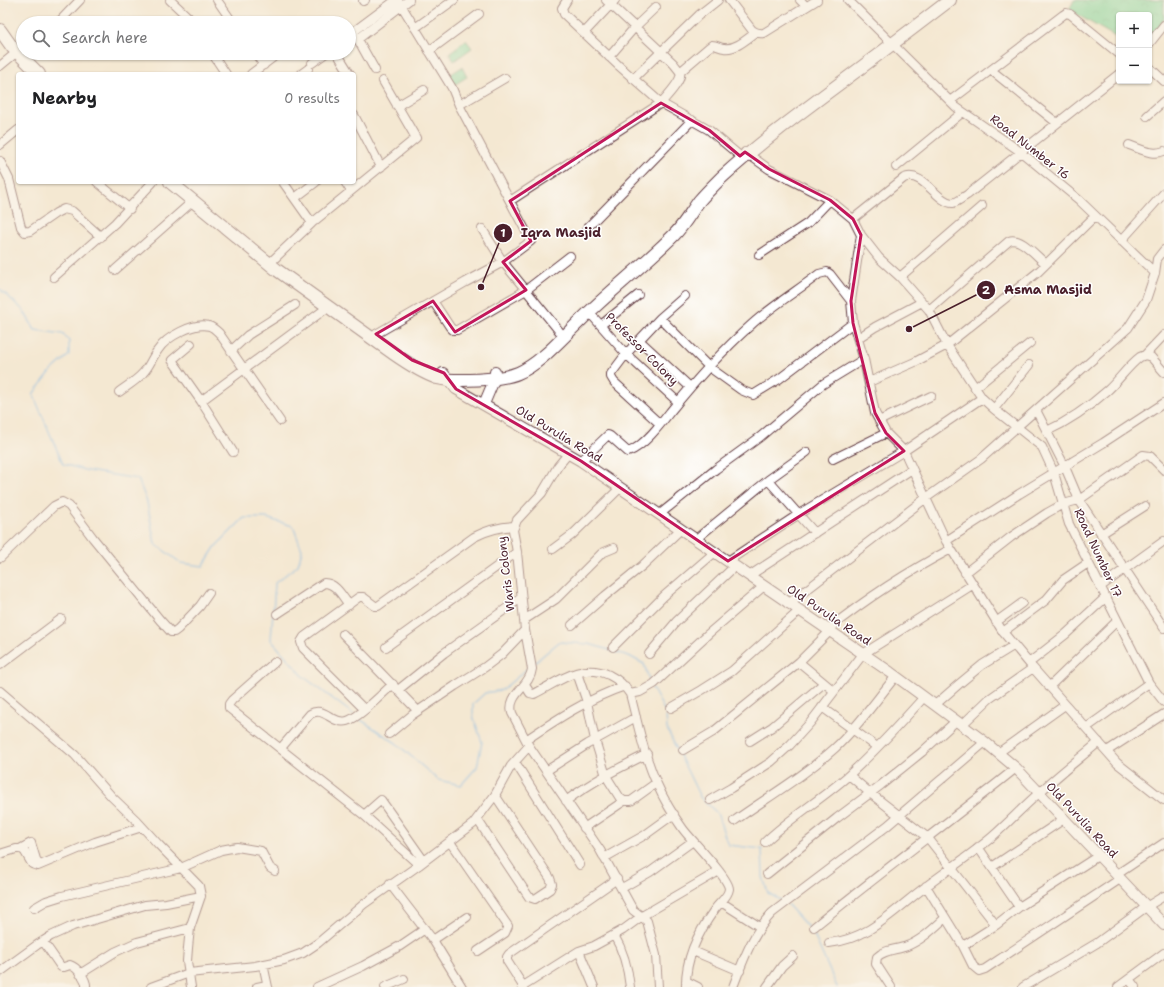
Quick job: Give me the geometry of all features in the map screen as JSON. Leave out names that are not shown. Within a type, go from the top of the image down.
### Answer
[{"type":"highway","points":[[891,43],[943,0]]},
{"type":"highway","points":[[495,375],[504,370],[525,363],[560,332],[666,237],[704,188],[744,154],[950,0]]},
{"type":"highway","points":[[0,19],[16,44]]},
{"type":"highway","points":[[1,34],[16,47]]},
{"type":"highway","points":[[28,60],[37,72]]},
{"type":"highway","points":[[31,60],[45,72]]},
{"type":"highway","points":[[172,184],[276,270],[408,364],[437,378],[474,374],[516,374],[542,356],[666,243],[676,233],[700,200],[744,154]]},
{"type":"highway","points":[[181,184],[273,260],[412,360],[446,376]]},
{"type":"main road","points":[[484,404],[495,375]]},
{"type":"main road","name":"Old Purulia Road","points":[[446,376],[456,389],[581,461],[660,514],[788,604],[896,676],[985,742],[1016,768],[1164,925]]},
{"type":"street","points":[[65,16],[80,0]]},
{"type":"street","points":[[170,0],[187,16]]},
{"type":"street","points":[[217,0],[228,16]]},
{"type":"street","points":[[356,34],[398,2],[410,0]]},
{"type":"street","points":[[415,28],[454,0]]},
{"type":"street","name":"Road Number 17","points":[[567,0],[563,5],[562,11],[609,57],[661,103],[709,130],[768,169],[830,200],[853,219],[862,235],[879,258],[900,277],[929,310],[947,345],[982,398],[1042,447],[1054,473],[1069,524],[1149,683],[1164,702]]},
{"type":"street","points":[[633,79],[699,15],[718,0]]},
{"type":"street","points":[[729,0],[752,30],[755,33],[760,34],[764,33],[803,3],[817,0]]},
{"type":"street","name":"Road Number 16","points":[[848,0],[950,101],[963,112],[1021,152],[1078,200],[1155,273]]},
{"type":"street","points":[[510,201],[661,103],[679,82],[681,76],[680,72],[635,28],[611,1],[584,33]]},
{"type":"street","points":[[376,334],[503,262],[531,241],[452,88],[398,2]]},
{"type":"street","points":[[609,57],[656,7]]},
{"type":"street","points":[[950,101],[1066,13],[1070,14],[1116,52]]},
{"type":"street","points":[[429,50],[480,14]]},
{"type":"street","points":[[1152,40],[1164,25]]},
{"type":"street","points":[[680,72],[708,48],[712,46],[730,48],[736,46],[755,33]]},
{"type":"street","points":[[356,41],[375,70]]},
{"type":"street","points":[[0,66],[16,56]]},
{"type":"street","points":[[217,60],[225,72]]},
{"type":"street","points":[[260,60],[264,65]]},
{"type":"street","points":[[254,72],[270,60]]},
{"type":"street","points":[[303,72],[317,60]]},
{"type":"street","points":[[341,60],[349,72]]},
{"type":"street","points":[[991,70],[1057,123]]},
{"type":"street","points":[[1152,70],[1164,81]]},
{"type":"street","points":[[853,219],[908,176],[918,179],[951,203],[955,202],[967,195],[1116,76]]},
{"type":"street","points":[[460,105],[505,78]]},
{"type":"street","points":[[273,260],[312,223],[416,138],[383,81]]},
{"type":"street","points":[[397,106],[424,90]]},
{"type":"street","points":[[1147,116],[1164,101]]},
{"type":"street","points":[[896,167],[963,112]]},
{"type":"street","points":[[356,119],[381,167]]},
{"type":"street","points":[[587,228],[692,120]]},
{"type":"street","points":[[0,145],[16,132]]},
{"type":"street","points":[[1129,144],[1151,153],[1159,153],[1164,151]]},
{"type":"street","points":[[0,161],[9,179],[21,227],[25,232],[30,231],[64,209],[72,211],[101,236]]},
{"type":"street","points":[[99,184],[130,209]]},
{"type":"street","points":[[54,277],[130,209],[151,184]]},
{"type":"street","points":[[284,184],[312,223]]},
{"type":"street","points":[[295,198],[313,184]]},
{"type":"street","points":[[347,184],[352,191]]},
{"type":"street","points":[[1121,241],[1163,193]]},
{"type":"street","points":[[759,255],[808,223],[830,200]]},
{"type":"street","points":[[116,270],[193,201]]},
{"type":"street","points":[[900,277],[982,206]]},
{"type":"street","points":[[868,382],[909,365],[947,345],[996,307],[1046,264],[1095,216]]},
{"type":"street","points":[[482,228],[503,262],[560,332]]},
{"type":"street","points":[[862,235],[851,301],[853,323],[864,359],[875,413],[886,434],[904,451],[946,541],[972,585],[1013,646],[1118,763],[1164,800]]},
{"type":"street","points":[[929,310],[1012,240],[1020,241],[1046,264]]},
{"type":"street","points":[[788,604],[926,498],[981,459],[1128,328],[1146,300],[1155,273],[1157,259],[1164,250]]},
{"type":"street","points":[[433,301],[450,327],[456,330],[526,290],[570,256]]},
{"type":"street","points":[[581,461],[608,435],[630,452],[642,443],[660,424],[690,387],[752,324],[819,274],[827,272],[830,274],[851,301]]},
{"type":"street","points":[[601,325],[638,295]]},
{"type":"street","points":[[660,424],[614,382],[611,377],[612,370],[660,318],[685,296]]},
{"type":"street","points":[[858,338],[875,327],[922,302]]},
{"type":"street","points":[[231,351],[248,335],[295,305]]},
{"type":"street","points":[[201,401],[328,307]]},
{"type":"street","name":"Professor Colony","points":[[589,312],[626,354],[678,402]]},
{"type":"street","points":[[660,318],[709,367],[741,390],[753,395],[779,379],[853,323]]},
{"type":"street","points":[[119,392],[142,374],[149,366],[162,345],[176,334],[189,328],[203,325],[212,327],[219,333],[243,370],[280,421]]},
{"type":"street","points":[[1047,431],[1066,422],[1108,390],[1136,360],[1144,355],[1164,335]]},
{"type":"street","points":[[639,340],[690,387]]},
{"type":"street","points":[[975,388],[1030,343]]},
{"type":"street","points":[[190,344],[172,360],[201,401],[233,452]]},
{"type":"street","points":[[1144,355],[1151,357],[1164,372]]},
{"type":"street","points":[[660,514],[716,469],[760,437],[823,384],[864,359]]},
{"type":"street","points":[[994,409],[1029,365]]},
{"type":"street","points":[[879,420],[931,396]]},
{"type":"street","points":[[649,654],[676,622],[731,564],[799,514],[904,451],[982,398]]},
{"type":"street","points":[[946,541],[1164,403]]},
{"type":"street","points":[[1036,410],[1080,500],[1125,570],[1163,625]]},
{"type":"street","points":[[833,459],[886,434]]},
{"type":"street","points":[[696,539],[768,480],[807,452]]},
{"type":"street","name":"Waris Colony","points":[[524,685],[531,675],[532,665],[525,630],[513,530],[517,520],[542,493],[558,466],[568,454]]},
{"type":"street","points":[[965,573],[1011,537],[1047,513],[1063,504],[1080,500],[1143,455],[1150,456],[1164,470]]},
{"type":"street","points":[[749,576],[912,469]]},
{"type":"street","points":[[768,480],[815,533]]},
{"type":"street","points":[[553,549],[572,535],[620,488]]},
{"type":"street","points":[[0,558],[54,506],[62,502],[69,506],[93,538],[171,632],[178,629],[200,606],[209,593]]},
{"type":"street","points":[[1102,534],[1145,506]]},
{"type":"street","points":[[362,712],[303,648],[301,642],[304,638],[362,596],[375,606],[378,606],[474,537],[486,531],[500,527],[514,526]]},
{"type":"street","points":[[572,625],[642,566],[680,529]]},
{"type":"street","points":[[1100,587],[1164,541]]},
{"type":"street","points":[[524,620],[556,599],[602,553],[614,548]]},
{"type":"street","points":[[683,750],[713,732],[799,662],[829,630],[874,594],[951,549]]},
{"type":"street","points":[[386,647],[516,552]]},
{"type":"street","points":[[613,647],[664,596],[715,552]]},
{"type":"street","points":[[1003,632],[1046,600],[1063,580],[1088,563]]},
{"type":"street","points":[[276,614],[324,583],[331,584],[335,587],[349,604]]},
{"type":"street","points":[[710,800],[771,762],[790,745],[864,654],[972,585]]},
{"type":"street","points":[[630,694],[646,689],[654,684],[708,634],[764,586]]},
{"type":"street","points":[[280,748],[314,711],[320,711],[339,722],[351,720],[521,598]]},
{"type":"street","points":[[767,874],[1011,682],[1105,598]]},
{"type":"street","points":[[996,622],[1022,603]]},
{"type":"street","points":[[671,708],[732,671],[799,611]]},
{"type":"street","points":[[0,665],[61,619]]},
{"type":"street","points":[[1049,687],[1117,621]]},
{"type":"street","points":[[389,734],[418,711],[485,667],[525,630]]},
{"type":"street","points":[[343,634],[418,711]]},
{"type":"street","points":[[935,705],[982,665],[1013,646]]},
{"type":"street","points":[[275,662],[232,700],[229,706],[230,709],[364,815],[421,863]]},
{"type":"street","points":[[799,662],[834,691]]},
{"type":"street","points":[[658,987],[656,955],[647,920],[633,910],[604,858],[528,743],[512,713],[511,708],[513,698],[524,685],[530,693],[534,694],[577,673],[588,670],[597,670],[617,679],[630,694],[656,783],[683,829],[728,883],[729,888],[727,895],[715,909],[699,934],[687,968],[686,984],[698,987]]},
{"type":"street","points":[[577,673],[587,702],[595,740],[606,776],[620,798],[624,801]]},
{"type":"street","points":[[734,821],[820,761],[852,729],[896,676]]},
{"type":"street","points":[[750,741],[772,727],[824,683]]},
{"type":"street","points":[[1086,728],[1149,683]]},
{"type":"street","points":[[150,987],[189,973],[263,964],[284,960],[303,953],[390,884],[450,842],[477,819],[495,795],[502,781],[528,743],[556,720],[596,697],[624,686]]},
{"type":"street","points":[[0,691],[75,755],[112,797],[199,886],[201,896],[190,928],[187,960],[190,987]]},
{"type":"street","points":[[765,842],[778,830],[849,775],[924,697]]},
{"type":"street","points":[[998,754],[1065,705]]},
{"type":"street","points":[[822,707],[877,747]]},
{"type":"street","points":[[1107,751],[1164,714]]},
{"type":"street","points":[[546,771],[595,740],[636,717]]},
{"type":"street","points":[[733,987],[745,955],[760,927],[772,914],[900,815],[985,742]]},
{"type":"street","points":[[828,943],[841,942],[869,931],[926,886],[991,838],[1039,792],[1099,742]]},
{"type":"street","points":[[566,801],[578,792],[647,754]]},
{"type":"street","points":[[515,762],[580,865]]},
{"type":"street","points":[[814,927],[865,885],[928,838],[1016,768]]},
{"type":"street","points":[[849,775],[928,838],[996,925]]},
{"type":"street","points":[[584,828],[624,801],[636,799],[656,783]]},
{"type":"street","points":[[477,819],[529,897],[535,899],[550,889],[552,884],[550,878],[495,795]]},
{"type":"street","points":[[364,815],[381,800],[421,863]]},
{"type":"street","points":[[604,858],[645,835],[674,814]]},
{"type":"street","points":[[992,868],[1064,819]]},
{"type":"street","points":[[0,854],[20,849],[23,850],[32,864],[38,866],[95,842],[142,826]]},
{"type":"street","points":[[622,888],[650,872],[693,841]]},
{"type":"street","points":[[450,842],[508,926],[505,933],[478,951]]},
{"type":"street","points":[[926,886],[963,946],[973,966],[976,969],[982,970],[1118,877],[1164,843]]},
{"type":"street","points":[[34,908],[46,901],[62,896],[181,868],[221,850],[237,847],[261,851],[270,868],[275,871]]},
{"type":"street","points":[[978,847],[1019,907]]},
{"type":"street","points":[[963,946],[996,925],[1019,907],[1098,856]]},
{"type":"street","points":[[617,880],[509,954],[507,961],[523,987],[579,951],[594,946],[623,930],[642,916],[719,871]]},
{"type":"street","points":[[390,884],[433,940],[462,987]]},
{"type":"street","points":[[0,970],[43,941],[73,926],[145,905],[166,903],[201,896]]},
{"type":"street","points":[[1023,987],[1097,943],[1146,907],[1164,896]]},
{"type":"street","points":[[721,902],[760,927]]},
{"type":"street","points":[[433,940],[467,916]]},
{"type":"street","points":[[891,987],[876,964],[877,957],[883,952],[900,949],[912,944],[929,933],[945,918]]},
{"type":"street","points":[[80,974],[115,952],[137,942],[190,928]]},
{"type":"street","points":[[317,987],[363,966],[400,946],[425,929]]},
{"type":"street","points":[[614,935],[622,948],[626,960],[630,987]]},
{"type":"street","points":[[43,941],[61,967],[63,968],[68,965],[72,965],[86,982],[86,987]]},
{"type":"street","points":[[693,950],[740,971]]},
{"type":"street","points":[[579,951],[594,987]]},
{"type":"street","points":[[1118,987],[1164,953]]},
{"type":"street","points":[[767,987],[782,966],[793,956]]},
{"type":"street","points":[[257,987],[268,986],[263,964]]},
{"type":"street","points":[[385,987],[404,979]]},
{"type":"street","points":[[1129,979],[1135,987]]},
{"type":"highlighted area","points":[[661,103],[709,130],[740,156],[745,152],[769,169],[830,200],[853,219],[861,235],[851,301],[853,323],[875,413],[886,433],[904,451],[728,561],[581,461],[456,389],[444,373],[412,360],[376,334],[433,301],[455,332],[526,290],[503,262],[531,241],[510,201]]},
{"type":"green space","points":[[1074,0],[1164,0],[1164,19],[1152,37],[1152,12],[1116,12],[1116,37],[1069,10]]},
{"type":"green space","points":[[466,40],[472,48],[454,61],[449,53]]},
{"type":"green space","points":[[462,67],[467,77],[454,85],[448,76]]},
{"type":"waterway","points":[[0,289],[23,310],[35,330],[63,334],[69,341],[69,355],[52,370],[33,394],[63,464],[88,471],[138,479],[147,502],[155,544],[181,563],[203,566],[216,546],[244,518],[266,518],[293,526],[302,550],[298,565],[275,583],[271,640],[304,677],[353,714]]},
{"type":"waterway","points":[[534,663],[559,642],[589,644],[629,656],[644,664],[650,683]]},
{"type":"waterway","points":[[358,718],[396,743],[438,780],[461,785],[477,767],[482,742],[473,716],[473,704],[485,693],[502,690],[528,668]]},
{"type":"waterway","points":[[652,688],[666,713],[667,729],[700,797],[717,813],[728,845],[762,849],[763,877],[768,893],[782,901]]},
{"type":"waterway","points":[[788,905],[813,933],[837,987]]},
{"type":"place","name":"Iqra Masjid","points":[[481,287]]},
{"type":"place","name":"Asma Masjid","points":[[909,329]]}]
